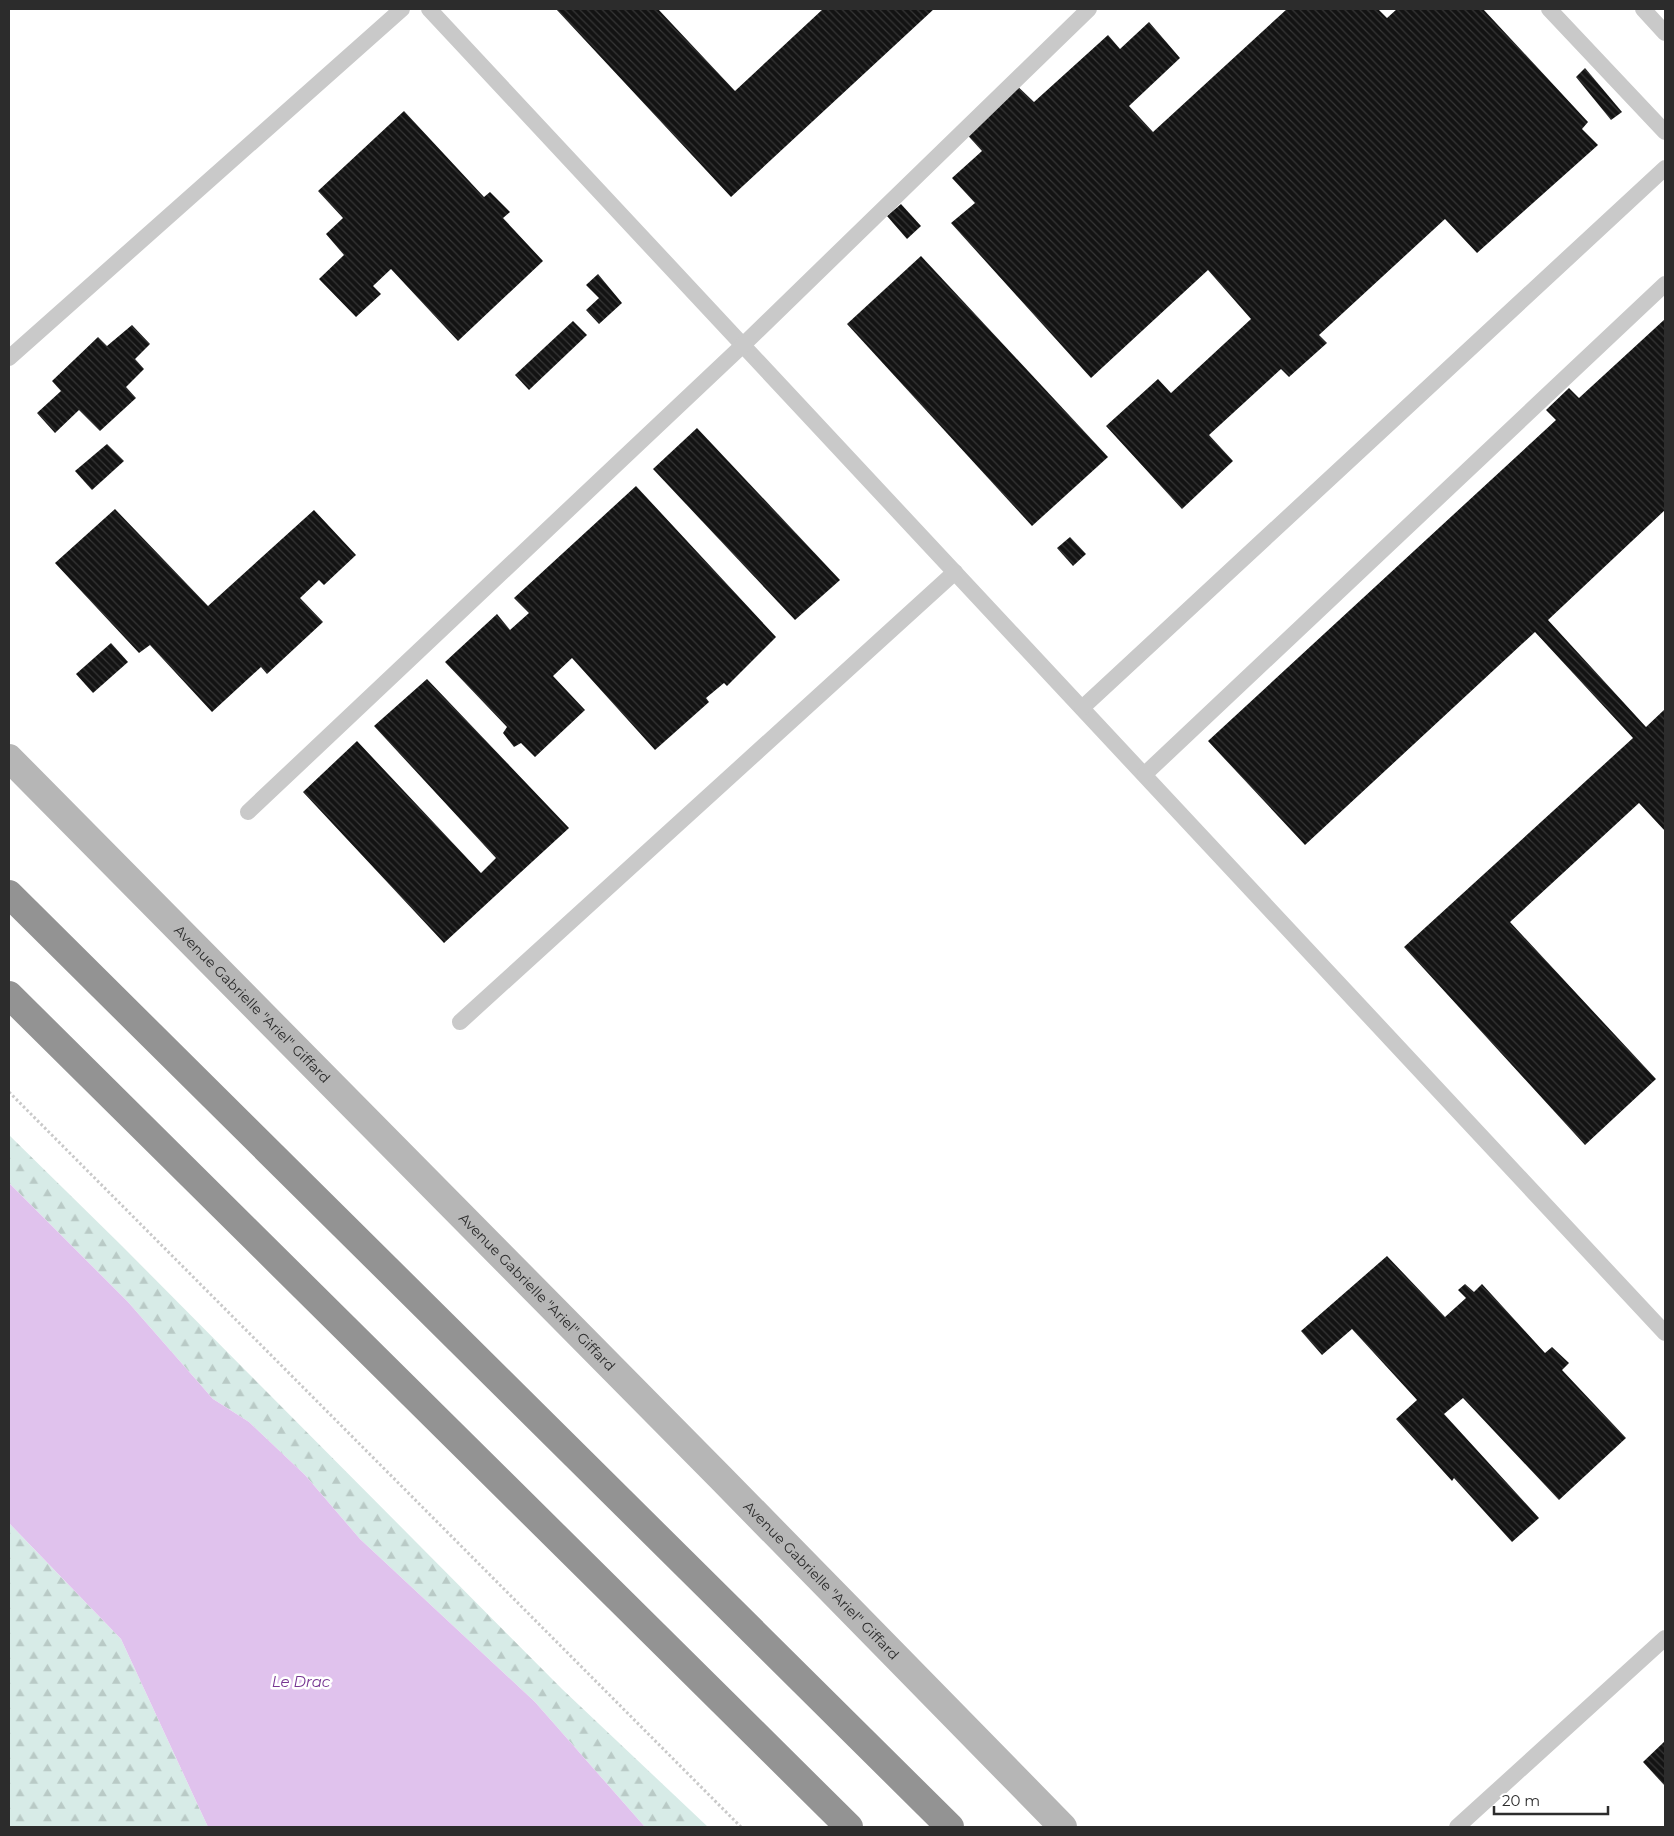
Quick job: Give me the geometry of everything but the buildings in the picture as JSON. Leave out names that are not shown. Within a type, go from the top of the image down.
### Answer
[{"type":"highway","points":[[9,894],[950,1827]]},
{"type":"highway","points":[[9,995],[849,1827]]},
{"type":"street","name":"Avenue Gabrielle \"Ariel\" Giffard","points":[[9,758],[1063,1827]]},
{"type":"lane","points":[[9,358],[402,9]]},
{"type":"lane","points":[[429,9],[1665,1333]]},
{"type":"lane","points":[[248,812],[743,344],[1089,9]]},
{"type":"lane","points":[[1548,9],[1665,132]]},
{"type":"lane","points":[[1643,9],[1665,33]]},
{"type":"lane","points":[[1082,708],[1665,168]]},
{"type":"lane","points":[[1145,774],[1665,284]]},
{"type":"lane","points":[[460,1022],[955,572]]},
{"type":"lane","points":[[1457,1827],[1665,1638]]},
{"type":"path","points":[[9,1092],[741,1827]]},
{"type":"green space","points":[[9,1135],[122,1246],[562,1689],[708,1827],[645,1827],[535,1702],[360,1539],[305,1475],[249,1422],[213,1399],[128,1302],[9,1183]]},
{"type":"green space","points":[[9,1523],[121,1639],[208,1827],[9,1827]]},
{"type":"water","name":"Le Drac","points":[[9,1183],[128,1302],[213,1399],[249,1422],[305,1475],[360,1539],[535,1702],[645,1827],[208,1827],[121,1639],[9,1523]]}]
